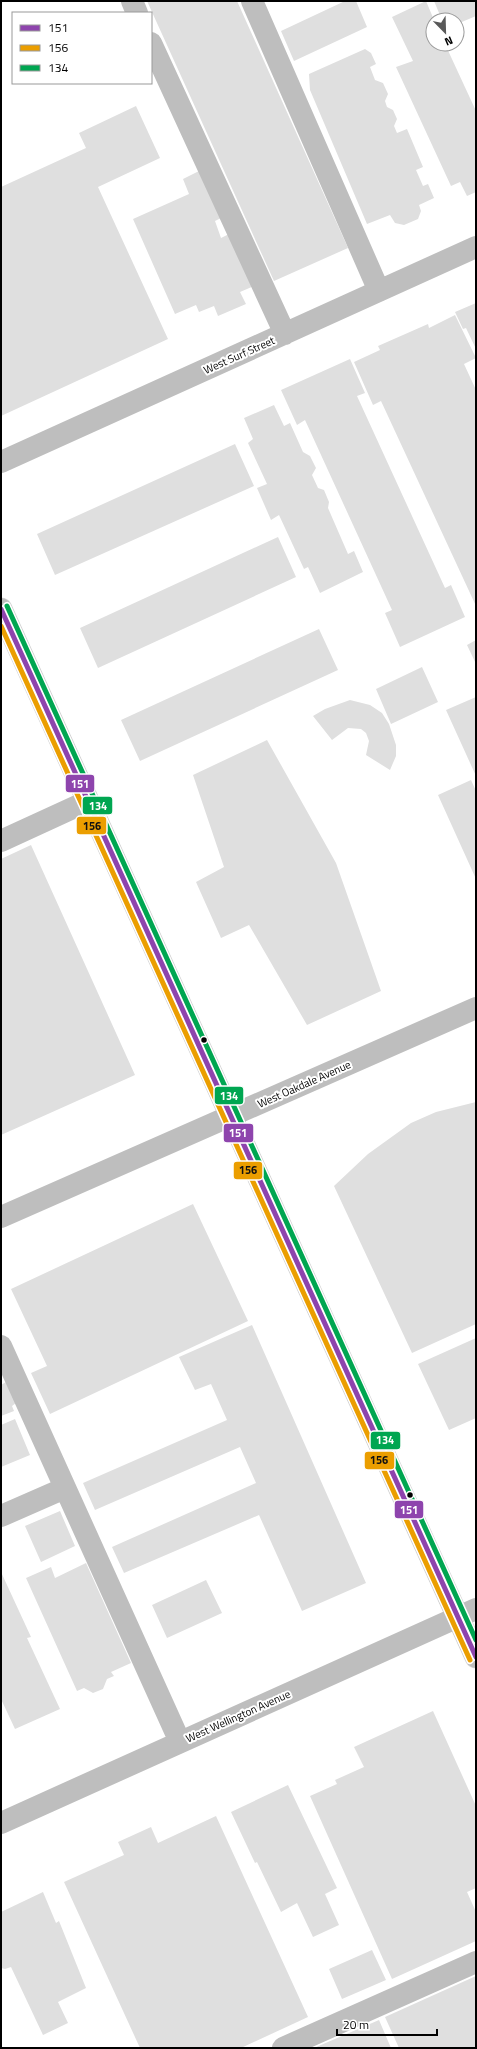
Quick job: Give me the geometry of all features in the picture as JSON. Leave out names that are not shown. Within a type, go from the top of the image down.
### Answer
[{"type":"street","points":[[132,1],[137,12]]},
{"type":"street","points":[[252,1],[379,291]]},
{"type":"street","points":[[152,45],[285,334]]},
{"type":"street","name":"West Surf Street","points":[[1,462],[476,247]]},
{"type":"street","points":[[1,609],[230,1116],[467,1613],[476,1657]]},
{"type":"street","points":[[1,841],[88,801]]},
{"type":"street","name":"West Oakdale Avenue","points":[[1,1217],[476,1008]]},
{"type":"street","points":[[1,1346],[180,1742]]},
{"type":"street","points":[[1,1516],[65,1488]]},
{"type":"street","name":"West Wellington Avenue","points":[[1,1823],[467,1613]]},
{"type":"street","points":[[283,2048],[476,1962]]},
{"type":"building","points":[[147,1],[237,1],[348,248],[274,281]]},
{"type":"building","points":[[345,1],[356,1],[367,27],[294,61],[281,31]]},
{"type":"building","points":[[426,1],[431,12],[425,12],[425,52],[449,52],[476,111],[476,192],[467,196],[460,182],[451,186],[396,67],[413,61],[392,17]]},
{"type":"building","points":[[434,1],[476,1],[476,16],[465,21],[465,12],[439,12]]},
{"type":"building","points":[[365,49],[371,53],[376,64],[370,67],[375,80],[383,83],[388,94],[385,101],[387,107],[393,110],[397,119],[394,126],[397,133],[407,129],[423,167],[416,170],[423,186],[428,184],[434,198],[419,205],[421,211],[418,219],[404,225],[395,223],[390,215],[367,224],[310,90],[309,74]]},
{"type":"building","points":[[136,106],[160,158],[98,187],[168,339],[1,416],[1,187],[86,148],[79,133]]},
{"type":"building","points":[[201,170],[221,218],[215,221],[221,238],[231,233],[254,286],[240,292],[246,304],[218,316],[214,306],[199,312],[196,305],[175,314],[133,219],[189,194],[183,179]]},
{"type":"building","points":[[476,303],[476,349],[466,328],[463,329],[455,312]]},
{"type":"building","points":[[455,315],[476,358],[464,364],[476,390],[476,606],[381,401],[373,405],[354,362],[380,350],[378,346],[428,324],[429,328]]},
{"type":"building","points":[[350,359],[365,393],[357,396],[445,588],[451,585],[465,617],[400,647],[385,613],[392,610],[305,420],[297,425],[281,390]]},
{"type":"building","points":[[274,405],[284,426],[290,423],[303,452],[310,456],[316,468],[312,475],[318,488],[324,490],[329,502],[328,508],[348,554],[354,551],[363,572],[320,593],[308,567],[304,569],[279,515],[271,520],[257,488],[267,484],[248,443],[253,439],[244,418]]},
{"type":"building","points":[[235,444],[254,486],[55,575],[37,534]]},
{"type":"building","points":[[278,537],[296,577],[98,668],[80,628]]},
{"type":"building","points":[[319,629],[338,670],[140,761],[121,720]]},
{"type":"building","points":[[476,640],[476,664],[467,645]]},
{"type":"building","points":[[422,667],[438,702],[391,724],[376,689]]},
{"type":"building","points":[[476,697],[476,776],[446,710]]},
{"type":"building","points":[[350,700],[370,705],[382,713],[389,724],[396,745],[396,756],[390,770],[366,755],[369,741],[366,733],[361,729],[348,728],[332,740],[313,716],[325,709]]},
{"type":"building","points":[[267,740],[336,863],[381,991],[307,1025],[249,925],[221,938],[196,882],[224,867],[193,775]]},
{"type":"building","points":[[471,780],[476,791],[476,879],[438,795]]},
{"type":"building","points":[[31,845],[135,1075],[1,1135],[1,859]]},
{"type":"building","points":[[476,1102],[476,1324],[412,1353],[334,1186],[368,1154],[411,1123],[436,1112]]},
{"type":"building","points":[[193,1204],[248,1321],[50,1414],[31,1373],[47,1366],[11,1289]]},
{"type":"building","points":[[252,1325],[366,1583],[302,1611],[259,1515],[124,1573],[112,1547],[256,1483],[240,1447],[95,1510],[83,1483],[227,1420],[211,1384],[195,1390],[179,1357]]},
{"type":"building","points":[[476,1338],[476,1418],[449,1430],[418,1364]]},
{"type":"building","points":[[6,1382],[16,1403],[12,1406],[14,1411],[1,1416],[1,1385]]},
{"type":"building","points":[[15,1419],[30,1455],[1,1467],[1,1425]]},
{"type":"building","points":[[60,1511],[75,1546],[41,1562],[25,1526]]},
{"type":"building","points":[[86,1563],[131,1663],[111,1672],[114,1676],[107,1679],[103,1689],[93,1693],[84,1688],[77,1691],[26,1578],[51,1567],[55,1578]]},
{"type":"building","points":[[1,1572],[31,1637],[27,1638],[60,1709],[15,1729],[1,1699]]},
{"type":"building","points":[[206,1580],[222,1613],[167,1638],[152,1605]]},
{"type":"building","points":[[433,1711],[476,1806],[476,1888],[467,1892],[476,1912],[476,1941],[392,1979],[310,1796],[337,1784],[335,1780],[364,1767],[354,1747]]},
{"type":"building","points":[[288,1785],[337,1888],[325,1894],[339,1925],[313,1937],[297,1903],[281,1912],[257,1862],[255,1863],[231,1812]]},
{"type":"building","points":[[216,1816],[308,2017],[241,2048],[140,2048],[64,1882],[124,1855],[118,1842],[151,1827],[158,1843]]},
{"type":"building","points":[[43,1892],[56,1923],[59,1921],[86,1988],[58,2002],[68,2023],[43,2035],[11,1967],[5,1969],[1,1968],[1,1912]]},
{"type":"building","points":[[372,1950],[386,1980],[342,1999],[329,1969]]},
{"type":"building","points":[[476,1976],[476,2048],[399,2048],[385,2017]]},
{"type":"building","points":[[379,2020],[391,2048],[314,2048]]},
{"type":"transit line","name":"134","points":[[7,606],[476,1640]]},
{"type":"transit line","name":"151","points":[[1,609],[476,1657]]},
{"type":"transit line","name":"156","points":[[1,626],[470,1660]]}]
